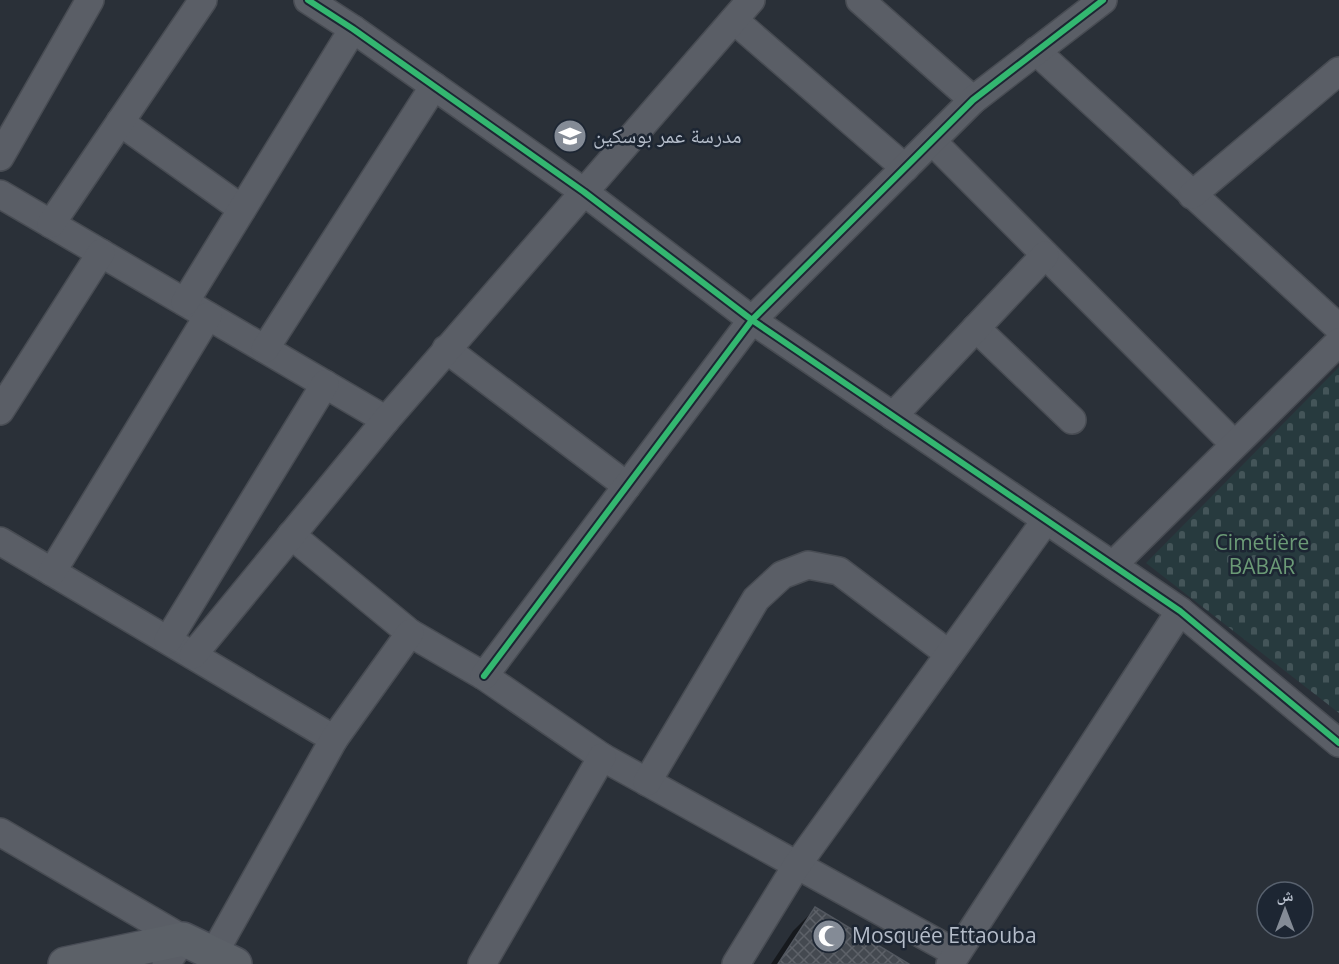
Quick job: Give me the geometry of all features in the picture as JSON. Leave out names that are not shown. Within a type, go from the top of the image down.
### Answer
[{"type":"main road","points":[[65,964],[175,951],[225,959]]},
{"type":"street","points":[[0,157],[90,0]]},
{"type":"street","points":[[51,224],[203,0]]},
{"type":"street","points":[[308,0],[353,29],[584,192],[752,320],[1180,611],[1339,743]]},
{"type":"street","points":[[860,0],[973,100]]},
{"type":"street","points":[[484,676],[752,320],[973,100],[1103,0]]},
{"type":"street","points":[[193,655],[446,349],[743,10],[905,168]]},
{"type":"street","points":[[185,302],[353,29]]},
{"type":"street","points":[[1036,51],[1339,328]]},
{"type":"street","points":[[1192,195],[1339,71]]},
{"type":"street","points":[[265,349],[434,86]]},
{"type":"street","points":[[120,123],[242,209]]},
{"type":"street","points":[[932,141],[1234,444]]},
{"type":"street","points":[[0,194],[386,420]]},
{"type":"street","points":[[0,411],[101,253]]},
{"type":"street","points":[[893,416],[1045,255]]},
{"type":"street","points":[[52,572],[208,316]]},
{"type":"street","points":[[976,328],[1072,420]]},
{"type":"street","points":[[1113,565],[1339,342]]},
{"type":"street","points":[[446,349],[627,486]]},
{"type":"street","points":[[168,640],[326,384]]},
{"type":"street","points":[[736,964],[797,865],[1046,520]]},
{"type":"street","points":[[291,535],[410,633],[484,676],[602,757],[797,865],[953,959],[1180,611]]},
{"type":"street","points":[[0,541],[334,739]]},
{"type":"street","points":[[647,782],[756,598],[782,575],[808,565],[839,571],[949,654]]},
{"type":"street","points":[[225,959],[334,739],[410,633]]},
{"type":"street","points":[[482,964],[602,757]]},
{"type":"street","points":[[0,832],[175,951]]},
{"type":"green space","name":"Cimetière BABAR","points":[[1339,367],[1339,713],[1146,563]]},
{"type":"building","name":"Mosquée Ettaouba","points":[[815,907],[909,964],[778,964]]},
{"type":"cycle path","points":[[308,0],[353,29],[584,192],[752,320],[1180,611],[1339,743]]},
{"type":"cycle path","points":[[484,676],[752,320],[973,100],[1103,0]]},
{"type":"place","name":"مدرسة عمر بوسكين","points":[[570,136]]},
{"type":"place","name":"Mosquée Ettaouba","points":[[829,936]]}]
